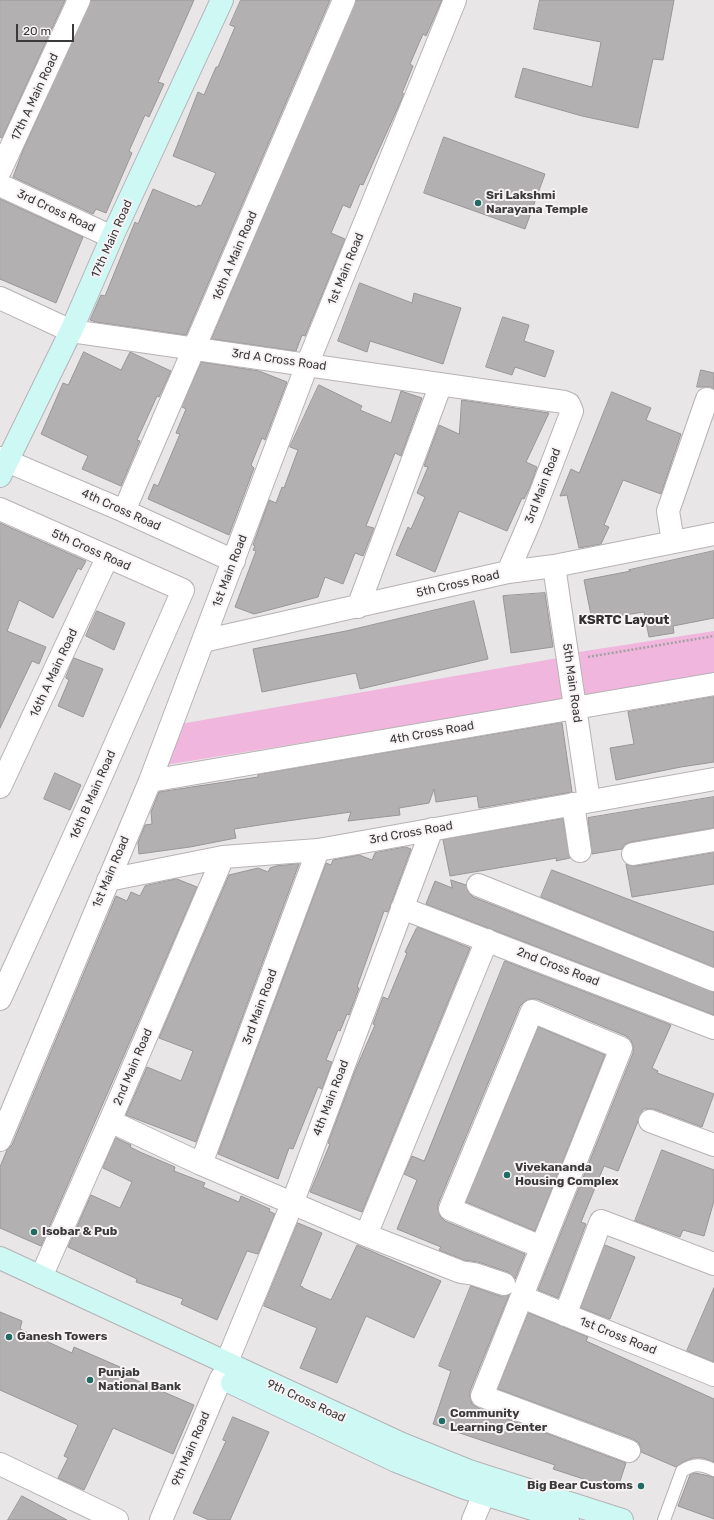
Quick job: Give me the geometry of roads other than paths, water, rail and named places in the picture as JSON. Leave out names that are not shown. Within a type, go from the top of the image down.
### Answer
[{"type":"main road","name":"17th Main Road","points":[[2,465],[71,331],[112,236],[222,0]]},
{"type":"main road","name":"9th Cross Road","points":[[0,1258],[41,1277],[396,1461],[484,1494],[568,1520]]},
{"type":"main road","name":"9th Cross Road","points":[[0,1273],[224,1371],[469,1471],[622,1520]]},
{"type":"street","name":"17th A Main Road","points":[[0,171],[79,0]]},
{"type":"street","name":"16th A Main Road","points":[[124,511],[344,0]]},
{"type":"street","name":"1st Main Road","points":[[0,1140],[150,781],[307,365],[455,0]]},
{"type":"street","name":"3rd Cross Road","points":[[0,185],[112,236]]},
{"type":"street","name":"3rd A Cross Road","points":[[0,298],[71,331],[564,402]]},
{"type":"street","points":[[358,607],[441,384]]},
{"type":"street","points":[[673,542],[668,511],[707,399]]},
{"type":"street","name":"3rd Main Road","points":[[508,572],[530,521],[572,411],[569,404],[564,402]]},
{"type":"street","name":"4th Cross Road","points":[[2,465],[124,511],[234,561]]},
{"type":"street","name":"5th Cross Road","points":[[0,509],[107,558],[182,590]]},
{"type":"street","name":"5th Cross Road","points":[[203,641],[508,572],[554,566],[714,534]]},
{"type":"street","name":"16th A Main Road","points":[[0,787],[21,745],[107,558]]},
{"type":"street","name":"5th Main Road","points":[[554,566],[576,708],[581,803],[580,851]]},
{"type":"street","name":"16th B Main Road","points":[[0,999],[103,774],[182,590]]},
{"type":"street","name":"4th Cross Road","points":[[150,781],[714,684]]},
{"type":"street","name":"3rd Cross Road","points":[[108,880],[223,857],[318,850],[714,780]]},
{"type":"street","name":"4th Main Road","points":[[224,1371],[292,1204],[432,829]]},
{"type":"street","points":[[634,854],[714,840]]},
{"type":"street","name":"3rd Main Road","points":[[201,1164],[318,850]]},
{"type":"street","name":"2nd Main Road","points":[[41,1277],[110,1121],[223,857]]},
{"type":"street","points":[[478,885],[714,980]]},
{"type":"street","name":"2nd Cross Road","points":[[402,908],[714,1028]]},
{"type":"street","points":[[366,1234],[487,940]]},
{"type":"street","points":[[541,1247],[450,1209],[532,1011],[621,1048],[482,1396],[630,1451]]},
{"type":"street","points":[[110,1121],[201,1164],[292,1204],[461,1272],[474,1274],[504,1284]]},
{"type":"street","points":[[650,1121],[714,1145]]},
{"type":"street","points":[[566,1314],[601,1221],[714,1264]]},
{"type":"street","name":"1st Cross Road","points":[[522,1297],[714,1375]]},
{"type":"street","name":"9th Main Road","points":[[161,1520],[224,1371]]},
{"type":"street","points":[[0,1464],[118,1520]]},
{"type":"street","points":[[473,1520],[484,1494]]},
{"type":"lane","points":[[664,1520],[682,1471],[689,1466],[700,1464],[714,1470]]},
{"type":"place","name":"Sri Lakshmi Narayana Temple","points":[[478,203]]},
{"type":"place","name":"Vivekananda Housing Complex","points":[[507,1175]]},
{"type":"place","name":"Isobar & Pub","points":[[34,1232]]},
{"type":"place","name":"Ganesh Towers","points":[[9,1337]]},
{"type":"place","name":"Punjab National Bank","points":[[90,1380]]},
{"type":"place","name":"Community Learning Center","points":[[442,1421]]},
{"type":"place","name":"Big Bear Customs","points":[[641,1486]]},
{"type":"district","name":"KSRTC Layout","points":[[624,620]]}]
